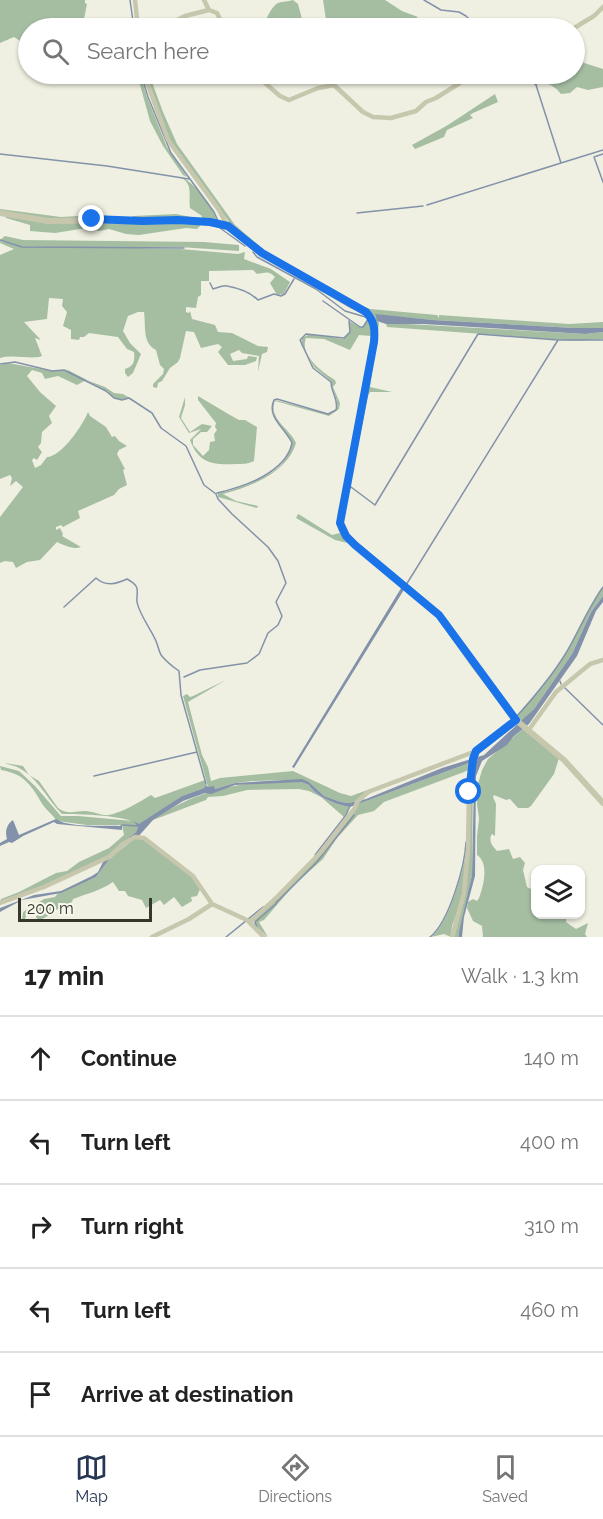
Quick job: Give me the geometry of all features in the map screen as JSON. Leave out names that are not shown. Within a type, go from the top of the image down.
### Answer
[{"type":"street","points":[[135,0],[137,18]]},
{"type":"street","points":[[204,0],[209,10]]},
{"type":"street","points":[[585,21],[603,7]]},
{"type":"street","points":[[181,18],[209,10],[217,13],[219,18]]},
{"type":"street","points":[[148,84],[168,140],[228,226],[262,253],[366,312],[372,318],[374,342],[357,440],[340,516],[341,529],[355,545],[439,615],[517,721],[564,760],[603,803]]},
{"type":"street","points":[[266,84],[280,96],[289,100],[318,88],[334,86],[363,112],[373,117],[391,118],[417,111],[426,102],[458,84]]},
{"type":"street","points":[[0,213],[48,221],[178,220],[210,222],[228,226]]},
{"type":"street","points":[[526,729],[556,692],[590,664],[603,660]]},
{"type":"street","points":[[250,922],[321,852],[355,808],[357,802],[368,792],[476,751],[517,721]]},
{"type":"street","points":[[452,937],[464,893],[469,792],[476,751]]},
{"type":"street","points":[[0,903],[44,887],[109,857],[135,837],[144,838],[193,876],[212,904],[250,922],[264,937]]},
{"type":"street","points":[[152,937],[189,920],[212,904]]},
{"type":"green space","points":[[0,0],[85,0],[87,4],[84,18],[18,18],[18,40],[14,37],[0,43]]},
{"type":"green space","points":[[293,0],[298,4],[302,18],[267,18],[275,5]]},
{"type":"green space","points":[[323,0],[385,0],[402,11],[418,17],[417,18],[326,18]]},
{"type":"green space","points":[[585,63],[603,69],[603,87],[588,90],[577,87],[570,93],[561,94],[546,84],[585,84]]},
{"type":"green space","points":[[140,84],[143,84],[167,147],[187,177],[183,175],[163,146],[150,121]]},
{"type":"green space","points":[[149,84],[153,84],[177,144],[235,225],[264,250],[357,304],[370,309],[437,315],[439,318],[439,315],[569,324],[603,322],[603,328],[574,328],[375,315],[379,323],[370,387],[392,392],[370,392],[368,396],[342,523],[350,537],[405,584],[348,537],[341,526],[376,324],[373,315],[263,252],[232,226],[170,140]]},
{"type":"green space","points":[[495,94],[498,102],[473,113],[470,115],[473,118],[447,130],[444,137],[415,149],[412,145],[448,125]]},
{"type":"green space","points":[[180,177],[186,179],[203,196],[218,223],[47,219],[0,212],[0,209],[61,217],[97,215],[131,218],[133,216],[176,214],[201,219],[202,216],[190,208],[189,186]]},
{"type":"green space","points":[[5,215],[71,221],[210,223],[219,227],[201,225],[197,229],[186,228],[139,235],[90,228],[55,233],[30,231],[30,225],[6,218]]},
{"type":"green space","points":[[5,236],[23,240],[204,242],[239,245],[239,251],[179,247],[96,247],[180,249],[238,254],[245,252],[244,259],[271,269],[290,282],[284,294],[277,295],[270,283],[275,277],[269,273],[257,274],[253,270],[209,271],[209,281],[201,281],[201,295],[198,297],[196,308],[186,307],[186,312],[190,311],[192,319],[215,325],[218,332],[232,333],[258,346],[268,347],[267,352],[262,354],[258,372],[259,356],[242,353],[239,350],[230,354],[233,361],[247,359],[248,356],[257,357],[256,361],[245,365],[228,365],[218,352],[222,347],[218,344],[201,348],[194,332],[186,331],[178,362],[170,368],[162,381],[158,383],[157,388],[153,387],[153,384],[163,374],[164,369],[160,365],[156,350],[148,343],[144,312],[128,316],[123,331],[130,343],[141,354],[133,373],[128,377],[125,369],[133,363],[134,352],[127,349],[118,337],[89,333],[80,337],[79,340],[71,339],[71,330],[63,326],[67,312],[62,306],[63,299],[49,298],[47,319],[24,322],[41,340],[35,338],[42,356],[0,358],[0,255],[14,249],[0,243],[0,241],[7,243],[0,240]]},
{"type":"green space","points":[[370,319],[372,339],[339,524],[338,516],[371,336],[359,335],[350,350],[324,339],[306,338],[306,351],[309,357],[318,368],[335,380],[333,387],[340,403],[339,409],[329,416],[275,401],[274,413],[277,419],[296,443],[291,454],[285,463],[266,477],[256,483],[223,494],[236,501],[258,506],[257,508],[218,497],[218,493],[256,481],[270,473],[278,468],[286,458],[292,443],[275,419],[272,405],[275,400],[328,414],[337,409],[331,381],[314,367],[301,344],[302,338],[310,334],[343,339],[350,331],[349,321],[363,327]]},
{"type":"green space","points":[[386,324],[585,334],[603,332],[603,339],[576,341],[387,327]]},
{"type":"green space","points":[[8,363],[69,372],[66,369],[114,393],[123,394],[135,401],[129,398],[121,400],[114,398],[107,391],[86,380],[77,385],[58,376],[45,379],[42,373],[32,370],[27,376],[56,406],[49,416],[52,423],[42,432],[41,443],[38,447],[42,452],[37,460],[34,458],[32,460],[35,468],[65,446],[77,432],[88,412],[106,427],[112,437],[115,436],[127,446],[119,450],[117,454],[125,469],[123,470],[127,485],[114,495],[78,511],[80,518],[63,527],[61,525],[56,527],[56,530],[60,528],[62,536],[81,547],[72,548],[57,542],[40,560],[27,562],[16,568],[13,562],[0,563],[0,517],[23,487],[16,481],[10,486],[12,478],[10,475],[0,479],[0,365]]},
{"type":"green space","points":[[198,396],[239,420],[245,420],[257,427],[254,461],[243,464],[220,464],[208,461],[198,454],[190,440],[201,429],[189,433],[179,417],[185,397],[181,418],[190,432],[202,424],[212,426],[207,432],[201,432],[193,439],[193,445],[203,456],[209,450],[210,442],[215,441],[214,434],[217,430],[216,423],[198,400]]},
{"type":"green space","points":[[298,514],[332,535],[340,533],[339,526],[352,544],[335,540],[296,518]]},
{"type":"green space","points":[[603,587],[603,596],[591,612],[572,654],[534,709],[522,721],[515,717],[562,661]]},
{"type":"green space","points":[[226,680],[188,702],[211,781],[220,778],[293,771],[351,796],[456,758],[390,782],[357,801],[349,803],[324,796],[309,782],[253,781],[215,789],[208,787],[183,696],[187,694],[190,697],[193,696]]},
{"type":"green space","points":[[523,729],[559,758],[554,774],[528,808],[518,808],[510,799],[506,800],[494,795],[495,836],[492,834],[490,838],[497,851],[509,849],[513,859],[520,857],[525,863],[523,870],[527,887],[531,889],[531,919],[566,919],[566,922],[576,929],[588,923],[585,934],[587,937],[483,937],[482,926],[473,921],[467,908],[468,902],[473,899],[477,901],[484,881],[483,863],[477,855],[478,784],[488,759]]},
{"type":"green space","points":[[472,762],[471,769],[384,802],[374,811],[358,815],[337,838],[323,859],[294,885],[264,920],[259,922],[268,937],[254,925],[255,919],[307,868],[358,804]]},
{"type":"green space","points":[[5,763],[23,766],[28,774]]},
{"type":"green space","points":[[0,766],[19,771],[61,816],[133,821],[138,827],[136,832],[108,856],[43,887],[0,903],[1,899],[56,873],[67,871],[79,862],[109,848],[124,835],[122,825],[87,825],[57,821],[25,780],[1,770]]},
{"type":"green space","points":[[31,776],[39,781],[61,810],[88,811],[103,815],[115,814],[151,795],[155,798],[205,780],[206,785],[204,788],[182,796],[139,825],[114,817],[62,814]]},
{"type":"green space","points":[[473,776],[472,875],[459,937],[454,937],[464,900]]},
{"type":"green space","points":[[301,782],[309,785],[327,800],[350,807],[344,817],[321,797],[299,789],[247,790],[208,797],[206,800],[153,820],[188,800],[223,788],[261,783]]},
{"type":"green space","points":[[134,839],[144,839],[193,877],[201,887],[197,896],[191,897],[192,901],[182,907],[174,897],[164,905],[160,900],[146,908],[142,900],[128,896],[125,891],[119,891],[113,882],[99,890],[73,899],[72,902],[38,921],[34,912],[31,911],[22,920],[23,912],[44,899],[55,897],[58,893],[96,877],[111,857]]},
{"type":"green space","points":[[467,849],[464,893],[452,926],[451,937],[444,934],[431,937],[444,921],[449,909],[459,883]]},
{"type":"water","points":[[375,314],[433,320],[603,328],[603,332],[585,334],[423,324],[386,324],[377,321]]},
{"type":"water","points":[[403,585],[405,588],[294,768],[292,767]]},
{"type":"water","points":[[603,596],[603,602],[596,611],[577,656],[529,724],[507,745],[482,761],[476,776],[475,876],[464,917],[462,937],[459,937],[459,932],[472,875],[474,782],[472,762],[350,807],[327,800],[309,785],[301,782],[235,785],[211,794],[205,793],[183,801],[153,820],[137,838],[111,857],[96,877],[61,893],[22,900],[0,912],[0,908],[34,895],[61,891],[92,876],[98,872],[104,860],[120,844],[136,832],[138,827],[133,821],[139,824],[182,796],[204,788],[206,785],[214,786],[215,789],[235,783],[302,779],[309,782],[324,796],[349,803],[366,799],[442,768],[484,755],[534,709],[572,654],[591,612]]},
{"type":"water","points":[[56,819],[77,825],[120,826],[122,824],[122,830],[57,824],[54,822],[12,843],[0,846],[0,843],[7,839],[7,829],[13,820],[19,835]]},
{"type":"waterway","points":[[130,0],[133,18]]},
{"type":"waterway","points":[[424,0],[441,10],[459,12],[468,18]]},
{"type":"waterway","points":[[144,84],[171,153],[214,212],[219,223]]},
{"type":"waterway","points":[[535,84],[561,163],[603,150]]},
{"type":"waterway","points":[[0,154],[107,166],[189,179]]},
{"type":"waterway","points":[[603,154],[594,157],[603,182]]},
{"type":"waterway","points":[[427,205],[561,163]]},
{"type":"waterway","points":[[357,213],[423,206]]},
{"type":"waterway","points":[[220,228],[245,246]]},
{"type":"waterway","points":[[0,240],[22,247],[184,248]]},
{"type":"waterway","points":[[253,252],[257,257],[316,289],[345,311],[369,318],[363,327],[360,327],[323,301]]},
{"type":"waterway","points":[[210,283],[213,289],[224,286],[240,289],[258,300],[274,294],[281,296],[285,294],[294,279]]},
{"type":"waterway","points":[[217,493],[262,477],[281,463],[288,454],[292,443],[275,417],[272,406],[274,400],[328,414],[336,410],[331,382],[313,368],[300,340],[306,334],[344,338],[350,332],[349,321]]},
{"type":"waterway","points":[[349,489],[351,487],[375,505],[478,334],[558,340]]},
{"type":"waterway","points":[[406,585],[558,340],[603,340]]},
{"type":"waterway","points":[[0,364],[15,362],[52,371],[64,370],[106,391],[114,398],[122,400],[129,398],[152,413],[161,428],[186,446],[204,485],[216,494],[232,514],[268,547],[278,561],[286,583],[276,602],[282,616],[278,625],[268,633],[259,654],[247,663],[200,670],[184,677]]},
{"type":"waterway","points":[[64,607],[96,578],[104,583],[111,584],[127,579],[135,584],[138,607],[161,655],[179,671],[181,695],[206,784]]},
{"type":"waterway","points":[[517,716],[561,661],[603,587]]},
{"type":"waterway","points":[[565,688],[603,725]]},
{"type":"waterway","points":[[94,776],[197,752]]},
{"type":"waterway","points":[[467,789],[469,777]]},
{"type":"waterway","points":[[315,855],[346,815],[350,806]]},
{"type":"waterway","points":[[278,901],[317,862],[354,815]]},
{"type":"waterway","points":[[123,825],[138,826]]},
{"type":"waterway","points":[[430,937],[444,919],[455,893],[463,865],[466,842]]},
{"type":"waterway","points":[[257,927],[255,922],[276,904],[277,900]]},
{"type":"waterway","points":[[226,937],[263,907]]},
{"type":"route","points":[[92,219],[178,220],[210,222],[228,226],[262,253],[350,305],[366,312],[372,318],[375,332],[374,342],[357,440],[340,516],[341,529],[355,545],[439,615],[516,720],[476,751],[469,792]]}]
